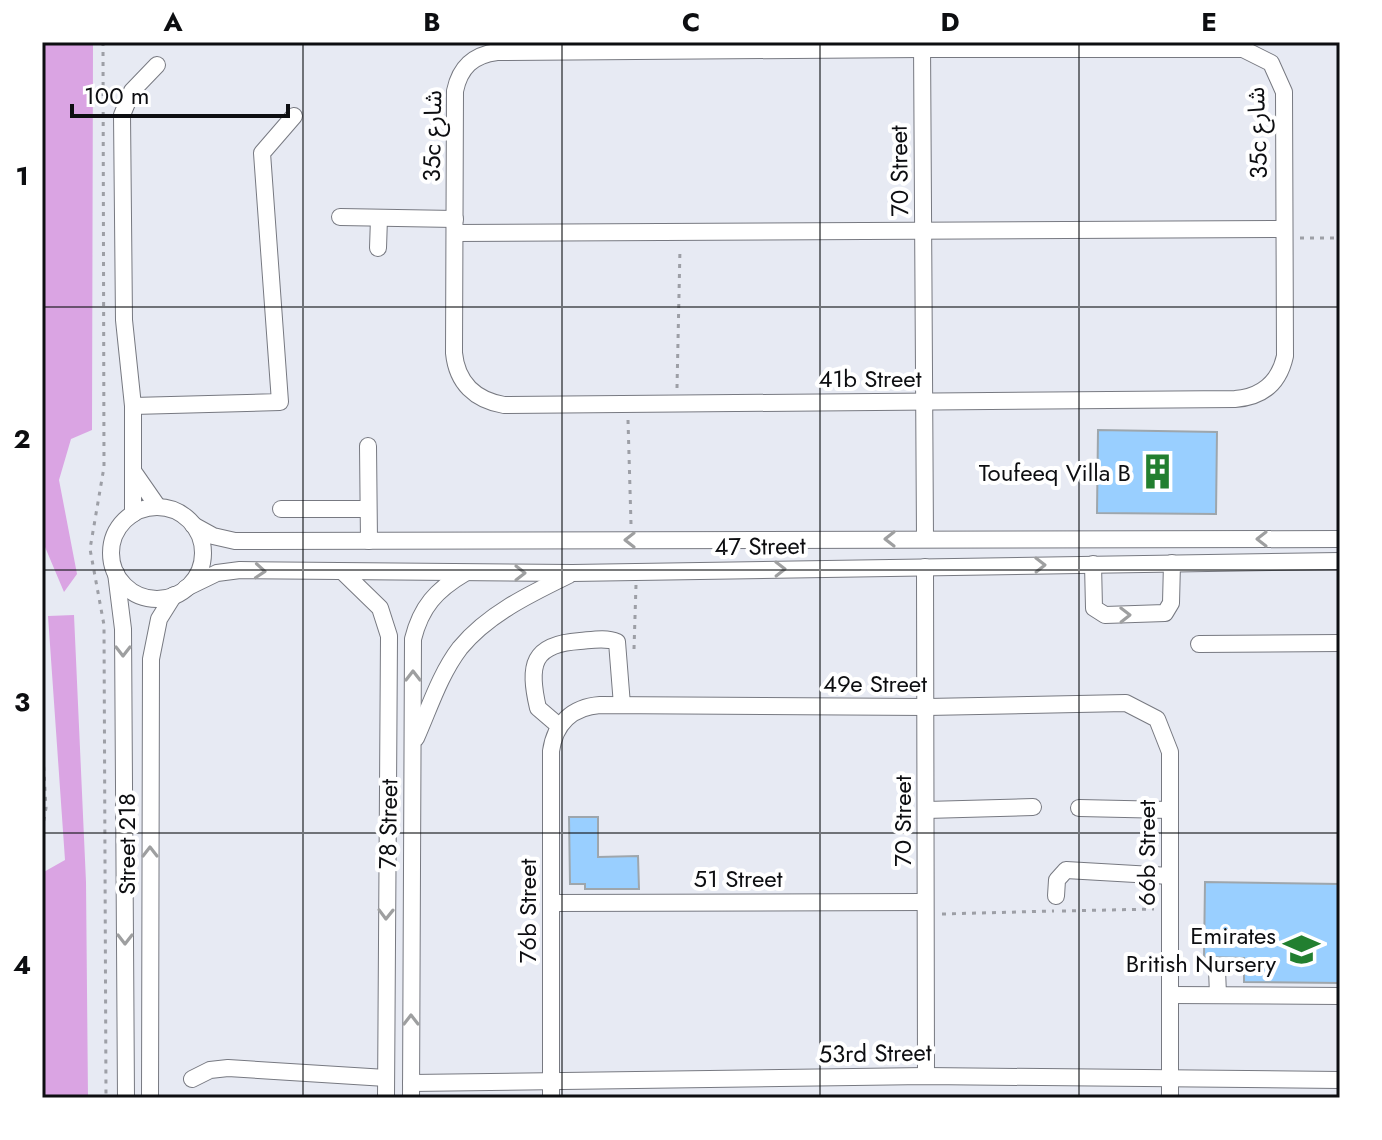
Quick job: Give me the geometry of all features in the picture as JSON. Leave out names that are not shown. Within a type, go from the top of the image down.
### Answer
[{"type":"street","name":"70 Street","points":[[922,46],[925,539]]},
{"type":"street","name":"35c شارع","points":[[455,226],[455,91],[464,68],[484,54],[577,47],[1243,49],[1263,56],[1278,71],[1284,92],[1282,234]]},
{"type":"street","points":[[133,514],[133,406],[124,320],[121,123],[127,98],[157,65]]},
{"type":"street","points":[[133,406],[280,402],[262,153],[294,116]]},
{"type":"street","points":[[340,217],[455,226],[681,232],[924,230],[1282,234]]},
{"type":"street","points":[[378,248],[379,218]]},
{"type":"street","name":"41b Street","points":[[455,226],[455,364],[473,393],[504,405],[1235,399],[1255,396],[1278,376],[1285,356],[1282,234]]},
{"type":"street","points":[[368,446],[369,541]]},
{"type":"street","points":[[133,471],[158,507]]},
{"type":"street","points":[[116,573],[134,593],[147,598],[180,592],[198,573],[203,553],[193,525],[184,515],[158,507],[133,514],[122,523],[111,547],[123,615],[126,1098]]},
{"type":"street","points":[[281,509],[368,509]]},
{"type":"street","name":"47 Street","points":[[193,525],[213,536],[235,541],[1340,539]]},
{"type":"street","points":[[1310,560],[1340,555]]},
{"type":"street","name":"47 Street","points":[[180,592],[207,576],[229,571],[572,573],[1340,561]]},
{"type":"street","points":[[1093,564],[1096,611],[1105,615],[1131,615],[1162,614],[1168,610],[1172,563]]},
{"type":"street","name":"70 Street","points":[[925,567],[926,1076]]},
{"type":"street","name":"78 Street","points":[[344,573],[380,608],[389,636],[386,1098]]},
{"type":"street","name":"78 Street","points":[[411,1091],[413,639],[418,618],[428,601],[465,573]]},
{"type":"street","points":[[413,744],[447,669],[461,648],[510,606],[572,573]]},
{"type":"street","name":"Street 218","points":[[150,1098],[151,659],[159,619],[180,592]]},
{"type":"street","points":[[559,726],[538,708],[534,663],[544,648],[555,643],[608,639],[617,642],[622,705]]},
{"type":"street","points":[[1199,644],[1340,643]]},
{"type":"street","name":"49e Street","points":[[559,726],[581,708],[622,705],[927,707],[1126,703],[1157,719],[1164,729],[1170,752]]},
{"type":"street","name":"76b Street","points":[[551,1090],[551,751],[559,726]]},
{"type":"street","name":"66b Street","points":[[1170,752],[1170,1090]]},
{"type":"street","points":[[926,810],[1033,807]]},
{"type":"street","points":[[1079,808],[1170,810]]},
{"type":"street","points":[[1056,896],[1057,880],[1066,870],[1170,876]]},
{"type":"street","name":"51 Street","points":[[551,903],[925,908]]},
{"type":"street","points":[[1217,969],[1218,995]]},
{"type":"street","points":[[1170,995],[1340,996]]},
{"type":"street","points":[[192,1079],[210,1070],[228,1068],[386,1078]]},
{"type":"street","name":"53rd Street","points":[[411,1091],[551,1090],[926,1076],[1170,1090],[1340,1080]]},
{"type":"path","points":[[677,403],[681,232]]},
{"type":"path","points":[[1282,234],[1340,238]]},
{"type":"path","points":[[627,404],[632,540]]},
{"type":"path","points":[[634,661],[636,572]]},
{"type":"path","points":[[42,737],[46,808],[42,831]]},
{"type":"path","points":[[925,908],[1170,909]]},
{"type":"shaded area","points":[[42,42],[93,42],[92,430],[71,439],[59,480],[77,574],[64,592],[45,547],[42,520]]},
{"type":"shaded area","points":[[74,615],[86,882],[88,1098],[42,1098],[42,873],[65,860],[48,616]]},
{"type":"building","name":"Toufeeq Villa B","points":[[1098,430],[1217,432],[1216,514],[1097,513]]},
{"type":"building","points":[[569,817],[598,817],[598,857],[638,856],[639,889],[585,889],[585,884],[570,884]]},
{"type":"building","points":[[1205,882],[1340,884],[1340,983],[1244,982],[1244,958],[1204,957]]},
{"type":"place","name":"Toufeeq Villa B","points":[[1157,472]]},
{"type":"place","name":"Emirates British Nursery","points":[[1302,949]]}]
